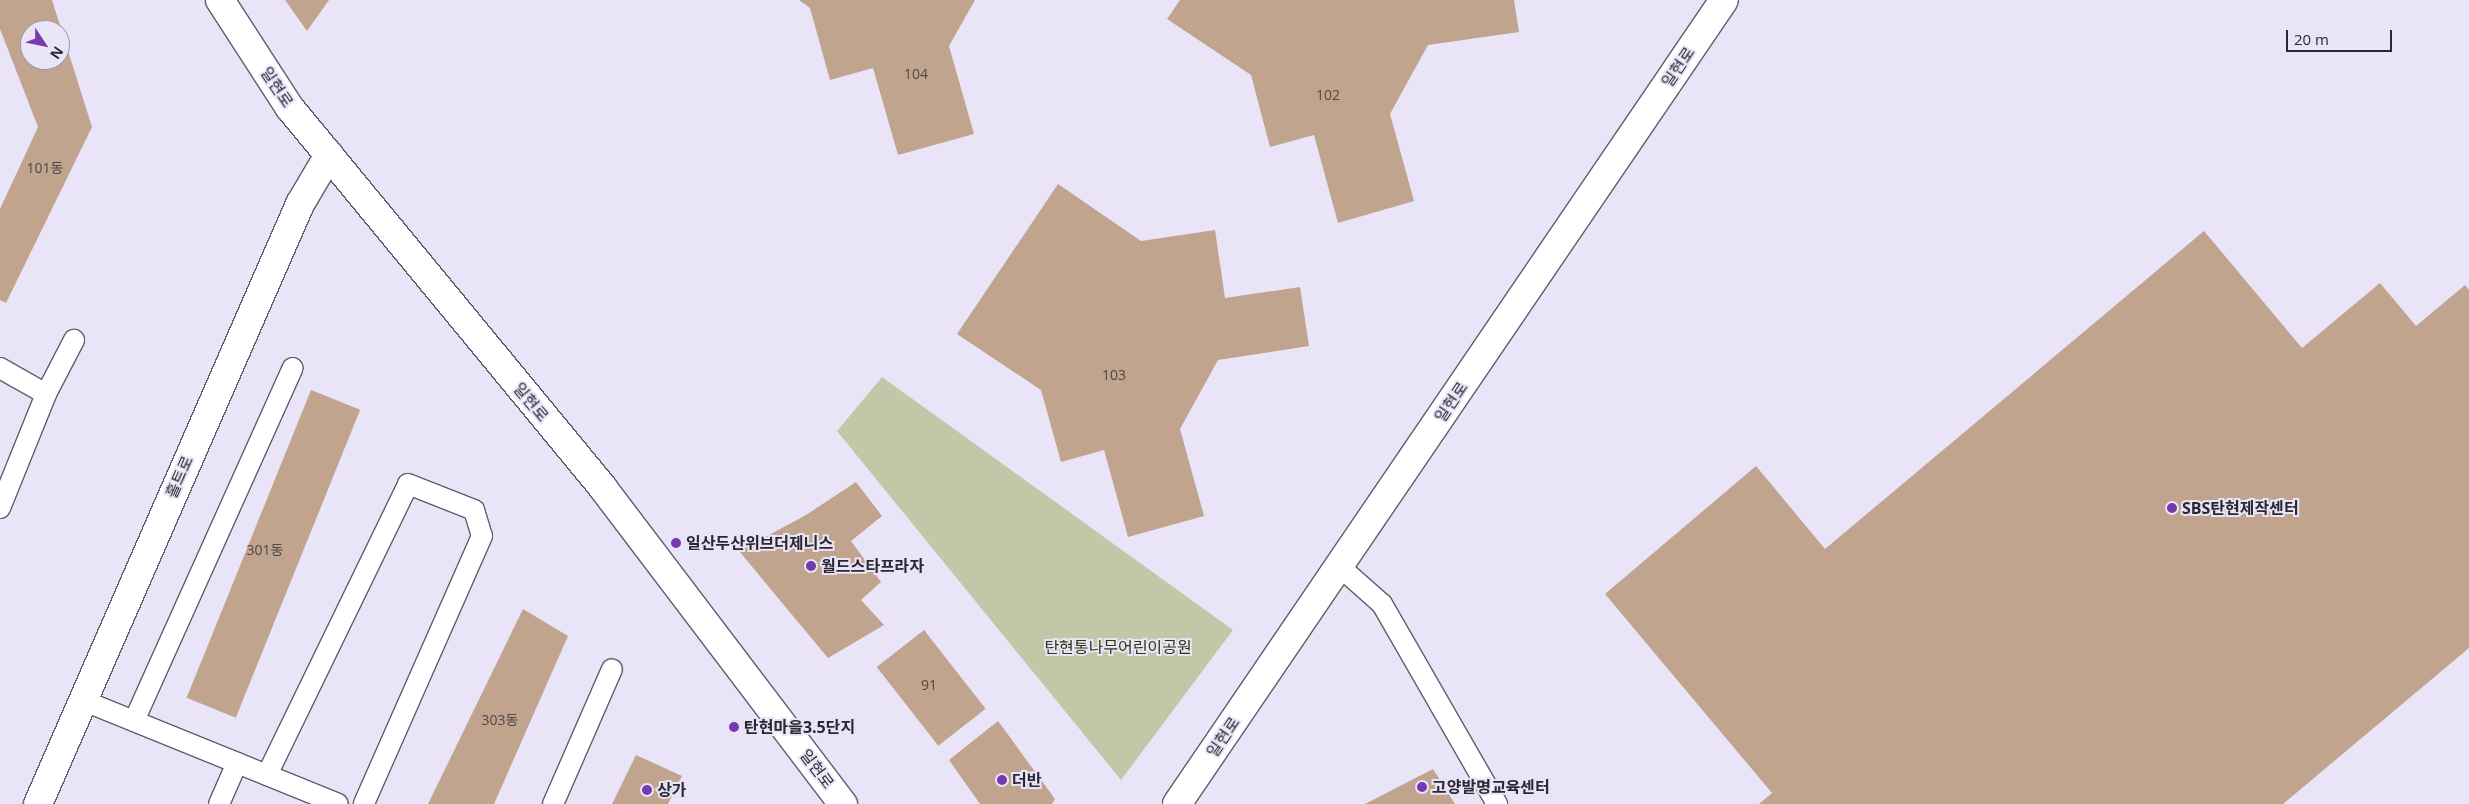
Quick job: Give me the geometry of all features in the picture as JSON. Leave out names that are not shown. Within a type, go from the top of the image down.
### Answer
[{"type":"street","name":"일현로","points":[[220,0],[290,108],[602,488],[844,804]]},
{"type":"street","name":"일현로","points":[[1177,804],[1724,0]]},
{"type":"street","name":"홀트로","points":[[38,804],[300,204],[329,155]]},
{"type":"lane","points":[[0,508],[46,394],[74,340]]},
{"type":"lane","points":[[0,368],[46,394]]},
{"type":"lane","points":[[134,721],[293,368]]},
{"type":"lane","points":[[267,775],[408,484],[474,510],[482,536],[364,804]]},
{"type":"lane","points":[[1339,566],[1382,604],[1497,804]]},
{"type":"lane","points":[[553,804],[612,669]]},
{"type":"lane","points":[[82,700],[338,804]]},
{"type":"lane","points":[[219,804],[237,763]]},
{"type":"green space","name":"탄현통나무어린이공원","points":[[882,377],[1233,630],[1121,780],[837,431]]},
{"type":"building","points":[[0,0],[52,0],[58,20],[20,20],[20,70],[70,70],[70,57],[92,127],[6,303],[0,300],[0,209],[38,127],[0,29]]},
{"type":"building","points":[[285,0],[329,0],[307,31]]},
{"type":"building","points":[[799,0],[975,0],[949,46],[974,134],[898,155],[873,68],[830,80],[810,8]]},
{"type":"building","points":[[1180,0],[1514,0],[1519,32],[1428,45],[1390,114],[1414,201],[1338,223],[1314,135],[1270,147],[1251,75],[1167,19]]},
{"type":"building","points":[[1058,184],[1141,241],[1215,230],[1225,298],[1300,287],[1309,346],[1218,360],[1180,429],[1204,516],[1128,537],[1104,450],[1061,462],[1041,390],[957,334]]},
{"type":"building","name":"SBS탄현제작센터","points":[[2204,231],[2302,348],[2380,283],[2416,326],[2465,285],[2469,290],[2469,648],[2283,804],[1759,804],[1772,793],[1605,594],[1756,466],[1825,549]]},
{"type":"building","points":[[311,390],[360,410],[236,718],[187,698]]},
{"type":"building","name":"월드스타프라자","points":[[856,482],[882,516],[851,541],[881,582],[861,600],[884,625],[828,658],[739,551],[806,515]]},
{"type":"building","points":[[523,609],[568,636],[494,804],[428,804]]},
{"type":"building","points":[[924,630],[986,709],[938,746],[877,667]]},
{"type":"building","name":"더반","points":[[998,721],[1055,799],[1052,804],[980,804],[949,760]]},
{"type":"building","name":"상가","points":[[636,755],[682,776],[668,804],[612,804]]},
{"type":"building","name":"고양발명교육센터","points":[[1433,769],[1455,804],[1365,804]]},
{"type":"place","name":"SBS탄현제작센터","points":[[2172,508]]},
{"type":"place","name":"일산두산위브더제니스","points":[[676,543]]},
{"type":"place","name":"월드스타프라자","points":[[811,566]]},
{"type":"place","name":"탄현마을3.5단지","points":[[734,727]]},
{"type":"place","name":"더반","points":[[1002,780]]},
{"type":"place","name":"고양발명교육센터","points":[[1422,787]]},
{"type":"place","name":"상가","points":[[647,790]]}]
